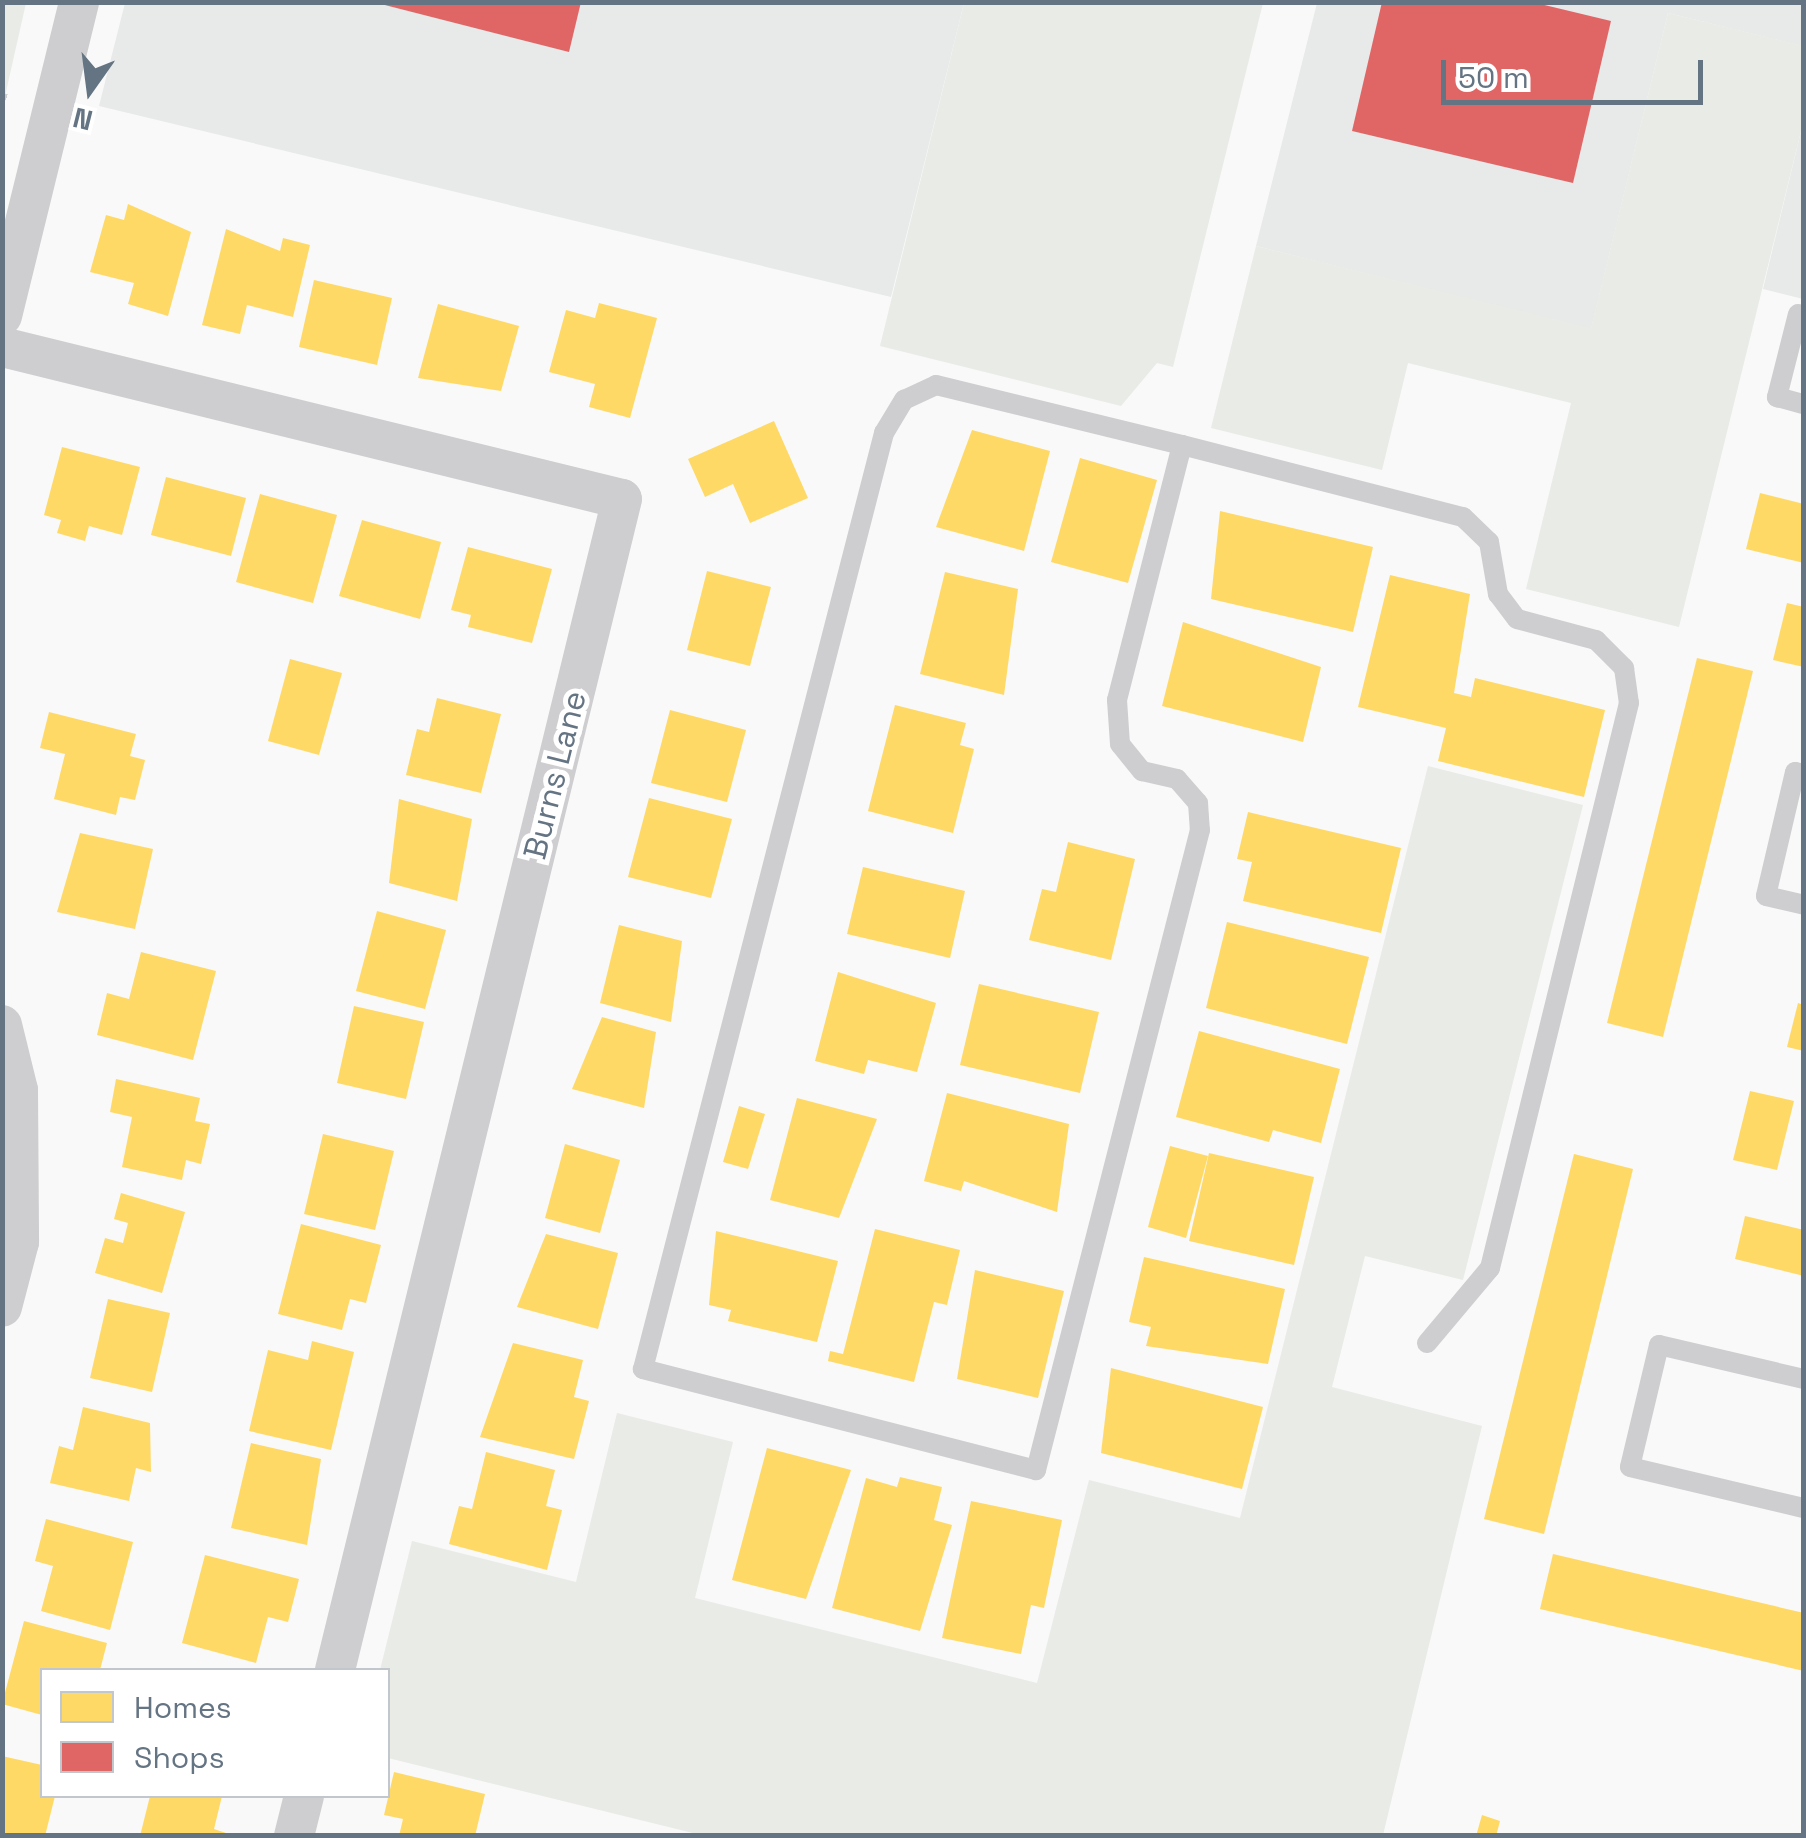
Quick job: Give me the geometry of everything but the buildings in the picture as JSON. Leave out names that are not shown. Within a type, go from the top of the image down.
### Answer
[{"type":"street","points":[[2,316],[80,2]]},
{"type":"street","name":"Burns Lane","points":[[2,347],[622,499],[335,1668]]},
{"type":"street","points":[[2,1026],[18,1090],[19,1185],[19,1242],[2,1307]]},
{"type":"street","points":[[294,1836],[304,1798]]},
{"type":"lane","points":[[1798,314],[1776,397],[1804,404]]},
{"type":"lane","points":[[1182,445],[1117,700],[1120,744],[1142,771],[1177,780],[1198,803],[1200,830],[1036,1470],[643,1369],[884,433],[904,400],[936,385],[1182,445],[1463,517],[1490,542],[1498,594],[1517,620],[1596,640],[1624,668],[1629,703],[1490,1268],[1427,1344]]},
{"type":"lane","points":[[1804,774],[1796,772],[1766,896],[1804,905]]},
{"type":"lane","points":[[1804,1379],[1659,1345],[1630,1468],[1804,1508]]},
{"type":"shaded area","points":[[2,3],[26,3],[3,105],[2,105]]},
{"type":"shaded area","points":[[125,3],[964,3],[891,297],[99,106]]},
{"type":"shaded area","points":[[964,3],[1263,3],[1173,367],[1157,363],[1121,406],[880,346]]},
{"type":"shaded area","points":[[1317,3],[1803,3],[1803,46],[1668,13],[1591,329],[1256,246]]},
{"type":"shaded area","points":[[1668,13],[1804,46],[1803,123],[1679,627],[1526,589],[1571,403],[1408,363],[1382,470],[1211,428],[1256,246],[1591,328]]},
{"type":"shaded area","points":[[1803,123],[1803,299],[1763,289]]},
{"type":"shaded area","points":[[1428,766],[1583,805],[1463,1280],[1365,1256],[1332,1387],[1482,1426],[1383,1835],[701,1835],[390,1758],[390,1668],[380,1668],[412,1541],[576,1582],[617,1413],[733,1442],[695,1598],[1037,1683],[1089,1480],[1240,1518]]}]
